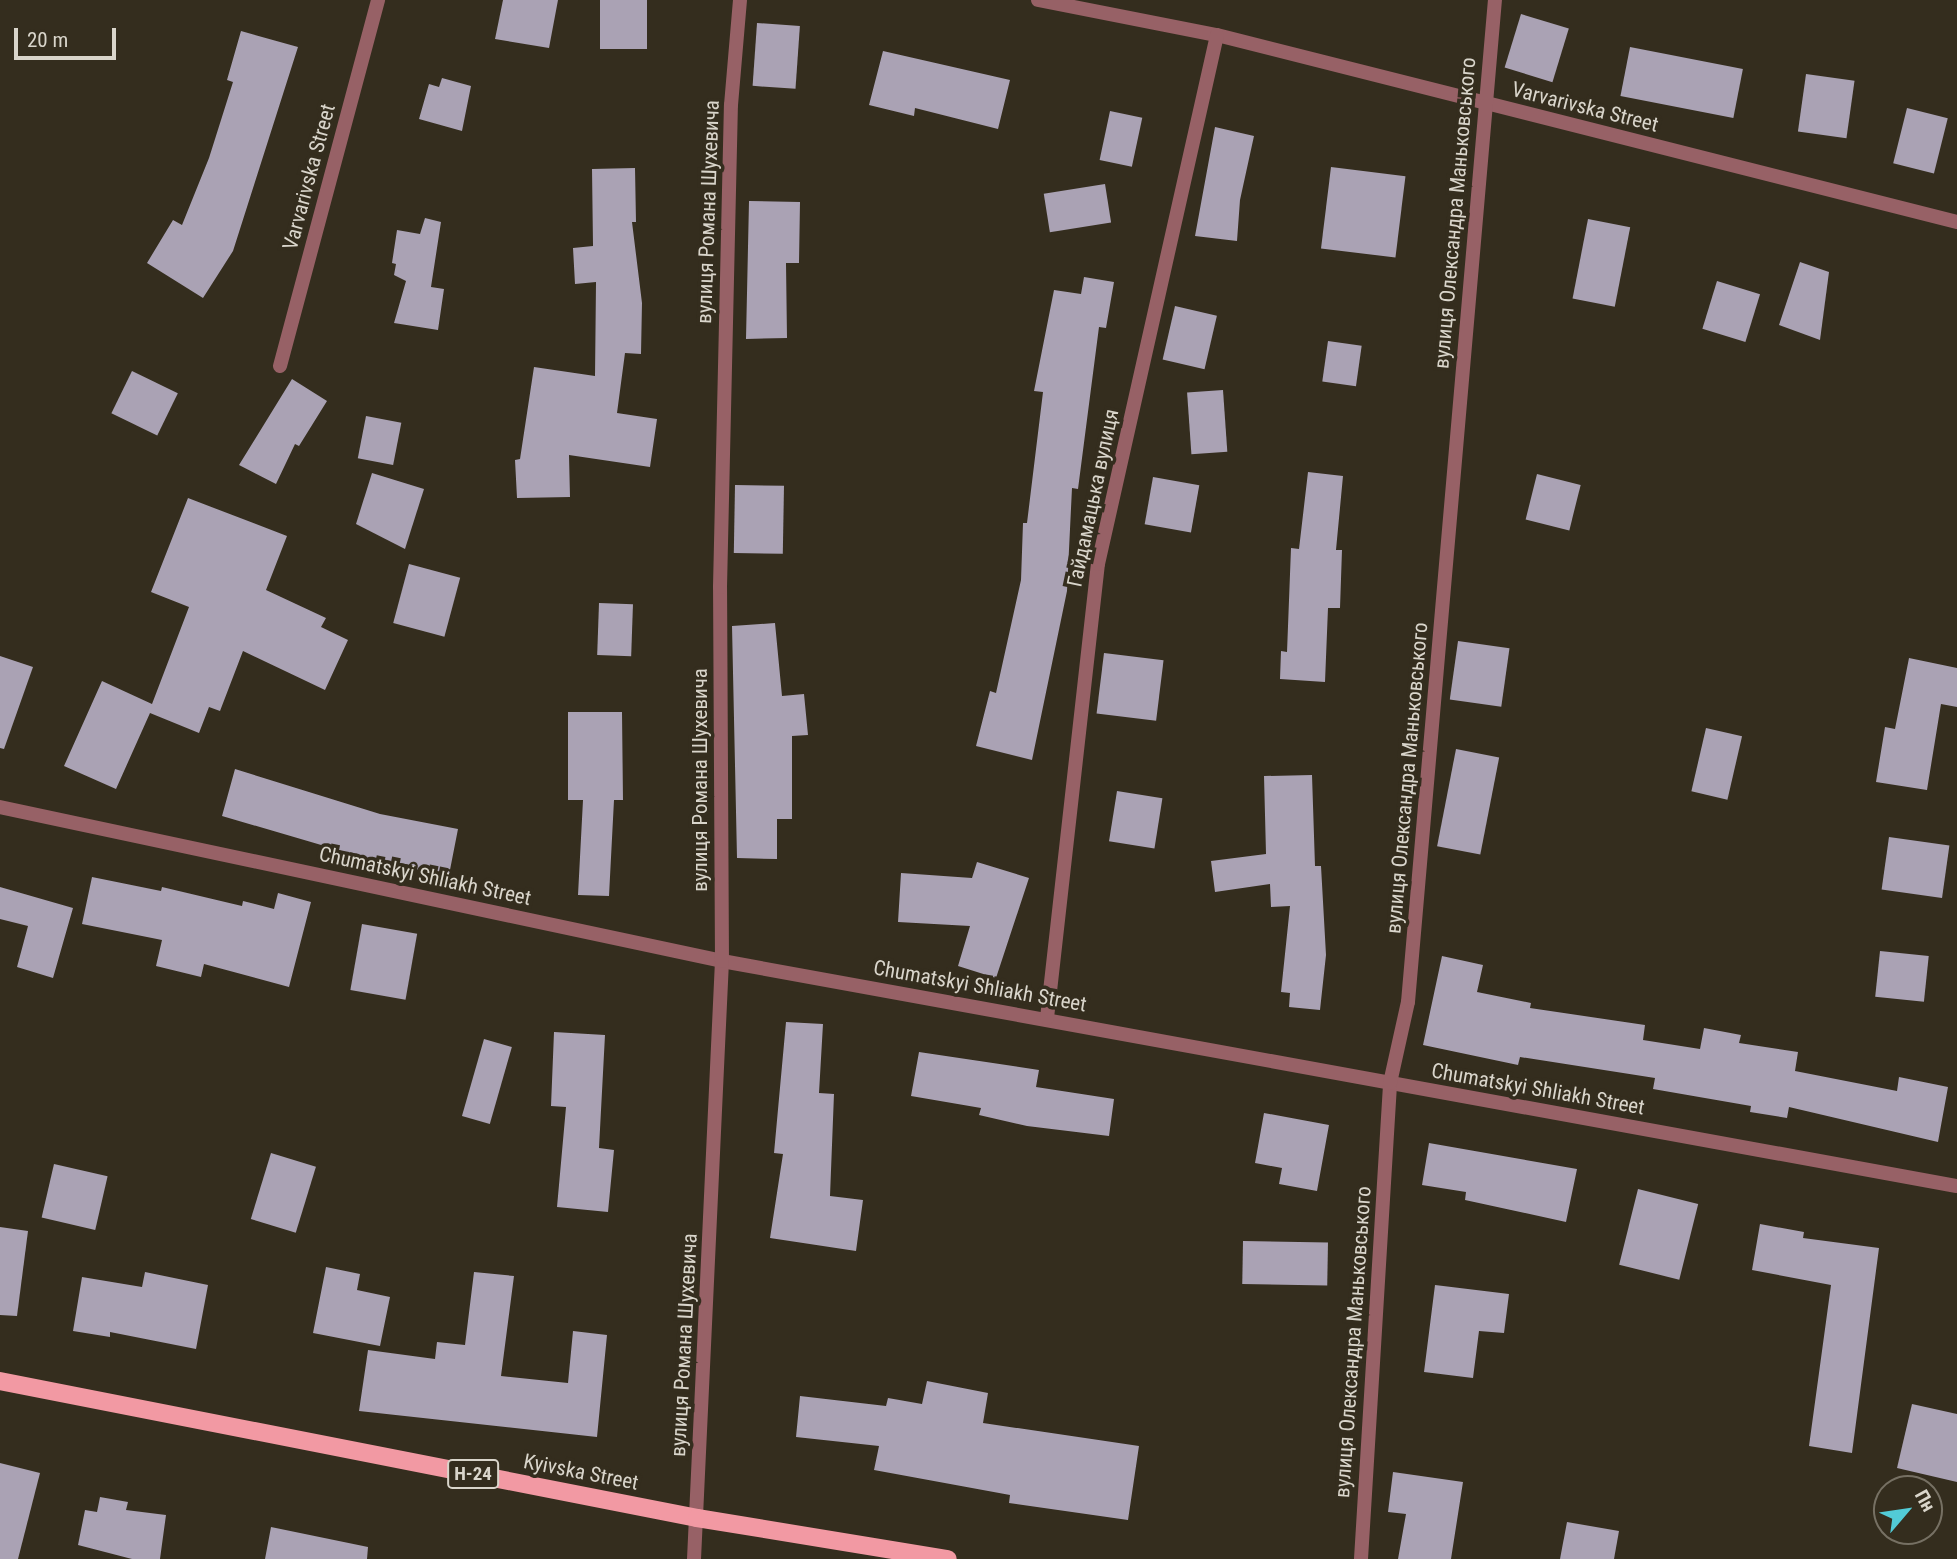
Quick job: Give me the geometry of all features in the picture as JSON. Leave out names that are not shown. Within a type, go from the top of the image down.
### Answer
[{"type":"main road","name":"Kyivska Street","points":[[0,1381],[697,1518],[948,1559]]},
{"type":"street","name":"Varvarivska Street","points":[[280,366],[378,0]]},
{"type":"street","name":"вулиця Романа Шухевича","points":[[694,1559],[722,961],[720,587],[731,105],[740,0]]},
{"type":"street","name":"Varvarivska Street","points":[[1038,0],[1217,35],[1957,222]]},
{"type":"street","name":"вулиця Олександра Маньковського","points":[[1360,1559],[1390,1083],[1408,1002],[1495,0]]},
{"type":"street","name":"Гайдамацька вулиця","points":[[1047,1018],[1098,564],[1217,35]]},
{"type":"street","name":"Chumatskyi Shliakh Street","points":[[0,807],[722,961],[1047,1018],[1957,1186]]},
{"type":"building","points":[[503,0],[558,0],[549,48],[495,39]]},
{"type":"building","points":[[600,0],[647,0],[647,49],[600,49]]},
{"type":"building","points":[[1521,14],[1569,29],[1552,82],[1505,68]]},
{"type":"building","points":[[757,23],[800,26],[796,89],[753,86]]},
{"type":"building","points":[[241,31],[298,47],[233,251],[203,298],[147,263],[173,220],[182,225],[209,158],[233,82],[227,80]]},
{"type":"building","points":[[1630,47],[1743,69],[1733,118],[1620,96]]},
{"type":"building","points":[[883,51],[1010,80],[998,129],[915,108],[914,116],[869,105]]},
{"type":"building","points":[[1806,74],[1855,81],[1846,138],[1798,131]]},
{"type":"building","points":[[442,78],[471,86],[462,131],[419,119],[429,84],[439,87]]},
{"type":"building","points":[[1907,108],[1948,118],[1934,173],[1893,163]]},
{"type":"building","points":[[1110,111],[1142,118],[1132,167],[1100,160]]},
{"type":"building","points":[[1215,127],[1254,136],[1240,200],[1237,241],[1195,236]]},
{"type":"building","points":[[1331,167],[1405,176],[1395,258],[1321,248]]},
{"type":"building","points":[[635,168],[636,222],[632,222],[642,303],[641,354],[625,353],[617,413],[657,419],[650,467],[569,455],[570,497],[517,498],[515,460],[520,459],[534,367],[595,376],[596,282],[575,284],[573,248],[593,246],[592,169]]},
{"type":"building","points":[[1105,184],[1111,223],[1050,232],[1044,194]]},
{"type":"building","points":[[749,201],[800,202],[799,263],[786,263],[787,338],[746,339]]},
{"type":"building","points":[[425,218],[441,222],[431,287],[444,289],[438,330],[394,323],[406,281],[394,275],[396,264],[392,263],[397,230],[420,234]]},
{"type":"building","points":[[1588,219],[1630,227],[1615,307],[1573,299]]},
{"type":"building","points":[[1800,262],[1829,272],[1820,340],[1779,325]]},
{"type":"building","points":[[1084,277],[1114,282],[1106,328],[1099,327],[1078,489],[1072,488],[1067,591],[1032,760],[976,746],[990,691],[996,693],[1021,580],[1023,523],[1027,523],[1043,392],[1034,391],[1054,290],[1081,294]]},
{"type":"building","points":[[1717,281],[1760,294],[1745,342],[1702,329]]},
{"type":"building","points":[[1175,306],[1217,316],[1205,369],[1163,360]]},
{"type":"building","points":[[1328,341],[1362,346],[1356,386],[1322,382]]},
{"type":"building","points":[[132,371],[178,393],[157,436],[111,413]]},
{"type":"building","points":[[292,379],[327,401],[299,446],[295,444],[276,484],[239,465]]},
{"type":"building","points":[[1223,390],[1227,452],[1191,454],[1187,393]]},
{"type":"building","points":[[366,416],[401,423],[393,465],[358,458]]},
{"type":"building","points":[[1308,472],[1343,476],[1336,550],[1342,550],[1340,608],[1328,608],[1325,682],[1280,679],[1281,651],[1287,652],[1291,548],[1299,549]]},
{"type":"building","points":[[372,473],[424,489],[405,549],[356,524]]},
{"type":"building","points":[[1537,474],[1581,485],[1569,530],[1526,520]]},
{"type":"building","points":[[1153,477],[1199,485],[1191,532],[1145,524]]},
{"type":"building","points":[[735,485],[784,486],[783,554],[734,553]]},
{"type":"building","points":[[188,498],[287,536],[266,590],[326,618],[321,627],[348,640],[325,690],[243,651],[220,711],[209,707],[199,733],[150,713],[116,789],[64,766],[102,681],[152,704],[189,607],[151,592]]},
{"type":"building","points":[[409,564],[460,578],[444,637],[393,623]]},
{"type":"building","points":[[599,603],[633,604],[631,656],[597,655]]},
{"type":"building","points":[[775,623],[782,696],[804,694],[808,735],[792,736],[792,819],[777,819],[777,859],[737,858],[732,626]]},
{"type":"building","points":[[1458,641],[1509,648],[1501,707],[1450,699]]},
{"type":"building","points":[[1104,653],[1164,660],[1156,721],[1097,714]]},
{"type":"building","points":[[0,656],[33,667],[4,749],[0,748]]},
{"type":"building","points":[[1909,658],[1957,668],[1957,707],[1941,704],[1927,790],[1876,782],[1885,727],[1895,729]]},
{"type":"building","points":[[568,712],[622,712],[623,800],[614,800],[609,896],[578,895],[583,800],[568,800]]},
{"type":"building","points":[[1706,728],[1742,736],[1727,800],[1691,791]]},
{"type":"building","points":[[1456,749],[1499,757],[1480,855],[1437,846]]},
{"type":"building","points":[[235,769],[380,814],[458,829],[449,875],[344,857],[345,852],[222,816]]},
{"type":"building","points":[[1312,775],[1315,866],[1321,866],[1326,955],[1320,1010],[1289,1007],[1290,993],[1281,992],[1290,906],[1271,907],[1270,884],[1215,892],[1211,861],[1266,854],[1264,776]]},
{"type":"building","points":[[1117,791],[1162,798],[1154,849],[1109,841]]},
{"type":"building","points":[[1889,837],[1949,845],[1942,898],[1882,889]]},
{"type":"building","points":[[977,862],[1029,878],[996,978],[958,966],[970,926],[898,922],[901,873],[972,878]]},
{"type":"building","points":[[92,877],[161,891],[162,887],[242,906],[243,901],[274,909],[278,893],[311,902],[289,987],[204,964],[201,977],[156,966],[162,940],[82,924]]},
{"type":"building","points":[[0,887],[73,908],[53,978],[17,967],[28,926],[0,919]]},
{"type":"building","points":[[362,924],[417,934],[406,1000],[350,990]]},
{"type":"building","points":[[1880,951],[1929,956],[1924,1002],[1875,997]]},
{"type":"building","points":[[1442,956],[1483,965],[1477,992],[1531,1003],[1530,1008],[1645,1025],[1643,1040],[1700,1049],[1704,1028],[1741,1035],[1739,1043],[1798,1052],[1795,1071],[1897,1091],[1899,1077],[1948,1087],[1938,1142],[1789,1107],[1787,1118],[1750,1112],[1751,1106],[1653,1089],[1655,1078],[1520,1057],[1518,1065],[1423,1045]]},
{"type":"building","points":[[786,1022],[823,1024],[819,1093],[834,1094],[830,1196],[863,1200],[856,1251],[770,1238],[783,1154],[774,1153]]},
{"type":"building","points":[[554,1032],[605,1035],[599,1148],[614,1150],[608,1212],[557,1207],[566,1107],[551,1106]]},
{"type":"building","points":[[484,1039],[512,1047],[490,1124],[462,1116]]},
{"type":"building","points":[[919,1052],[1039,1070],[1036,1087],[1114,1099],[1109,1136],[1027,1126],[979,1115],[981,1108],[911,1096]]},
{"type":"building","points":[[1264,1113],[1329,1125],[1317,1191],[1279,1184],[1282,1168],[1255,1163]]},
{"type":"building","points":[[1429,1143],[1577,1169],[1566,1222],[1465,1200],[1466,1192],[1422,1185]]},
{"type":"building","points":[[271,1153],[316,1167],[296,1233],[251,1219]]},
{"type":"building","points":[[54,1164],[108,1176],[95,1230],[42,1218]]},
{"type":"building","points":[[1638,1189],[1698,1204],[1679,1280],[1619,1265]]},
{"type":"building","points":[[1760,1224],[1804,1232],[1803,1238],[1879,1248],[1852,1453],[1809,1446],[1831,1285],[1752,1270]]},
{"type":"building","points":[[0,1227],[28,1231],[17,1316],[0,1315]]},
{"type":"building","points":[[1243,1241],[1328,1242],[1327,1285],[1242,1284]]},
{"type":"building","points":[[326,1267],[360,1274],[357,1290],[390,1297],[380,1346],[313,1333]]},
{"type":"building","points":[[145,1272],[208,1285],[196,1349],[110,1332],[110,1337],[73,1331],[82,1277],[142,1287]]},
{"type":"building","points":[[474,1272],[514,1276],[501,1376],[568,1383],[573,1331],[607,1335],[597,1437],[359,1411],[368,1350],[435,1359],[437,1342],[465,1345]]},
{"type":"building","points":[[1435,1285],[1509,1294],[1504,1333],[1479,1331],[1473,1378],[1424,1372]]},
{"type":"building","points":[[927,1381],[988,1393],[983,1423],[1139,1446],[1128,1520],[1009,1503],[1010,1495],[874,1470],[879,1446],[796,1437],[800,1396],[886,1406],[888,1398],[922,1404]]},
{"type":"building","points":[[1912,1404],[1957,1414],[1957,1482],[1943,1479],[1943,1475],[1927,1475],[1897,1468]]},
{"type":"building","points":[[0,1463],[40,1473],[18,1559],[0,1559]]},
{"type":"building","points":[[1393,1472],[1463,1482],[1451,1559],[1398,1559],[1406,1514],[1388,1512]]},
{"type":"building","points":[[100,1497],[128,1502],[126,1510],[166,1515],[160,1559],[132,1559],[78,1545],[85,1510],[97,1512]]},
{"type":"building","points":[[1567,1522],[1619,1531],[1614,1559],[1560,1559]]},
{"type":"building","points":[[271,1527],[368,1547],[367,1559],[265,1559]]}]
